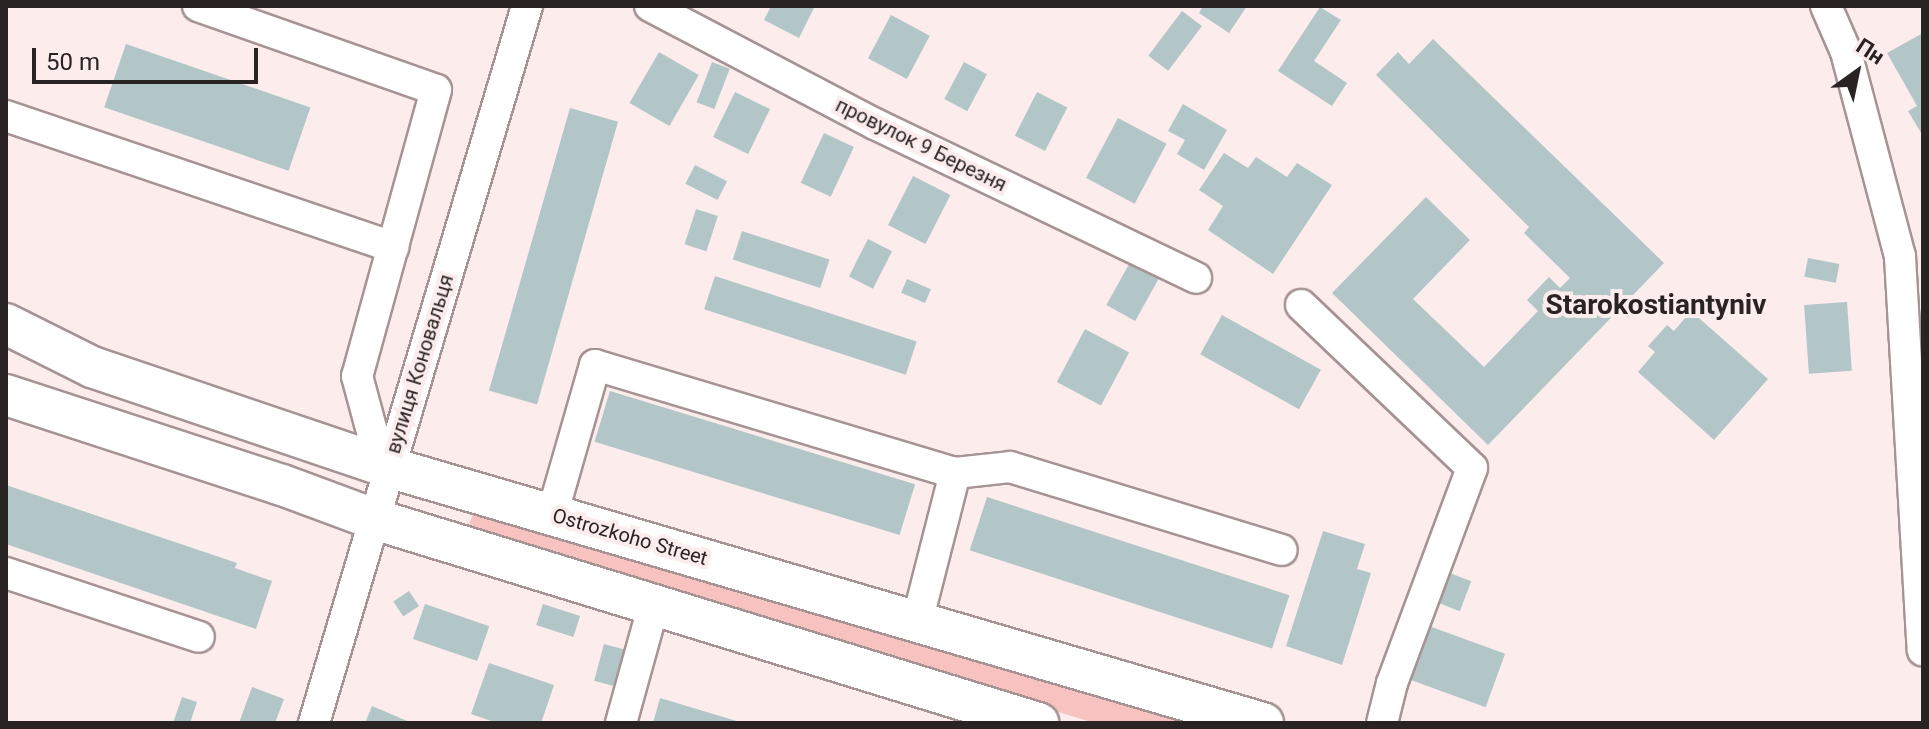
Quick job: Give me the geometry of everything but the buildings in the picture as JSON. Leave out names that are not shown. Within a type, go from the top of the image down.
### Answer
[{"type":"main road","name":"Ostrozkoho Street","points":[[6,324],[92,367],[385,466],[1263,723]]},
{"type":"main road","points":[[6,346],[92,367]]},
{"type":"main road","points":[[6,395],[282,485],[374,519],[1025,721]]},
{"type":"street","points":[[198,6],[436,90],[357,376],[385,466]]},
{"type":"street","name":"вулиця Коновальця","points":[[314,723],[374,519],[385,466],[527,6]]},
{"type":"street","name":"провулок 9 Березня","points":[[650,6],[875,124],[1196,278]]},
{"type":"street","points":[[1826,6],[1846,52],[1911,257],[1923,650]]},
{"type":"street","points":[[6,116],[393,247]]},
{"type":"street","points":[[1301,305],[1472,468],[1392,683],[1382,723]]},
{"type":"street","points":[[552,515],[595,365],[955,473],[1010,467],[1282,550]]},
{"type":"street","points":[[917,622],[955,473]]},
{"type":"street","points":[[6,573],[199,637]]},
{"type":"street","points":[[621,723],[654,604]]},
{"type":"shaded area","points":[[476,505],[1217,723],[1095,723],[466,534]]},
{"type":"district","name":"Starokostiantyniv","points":[[1656,305]]}]
